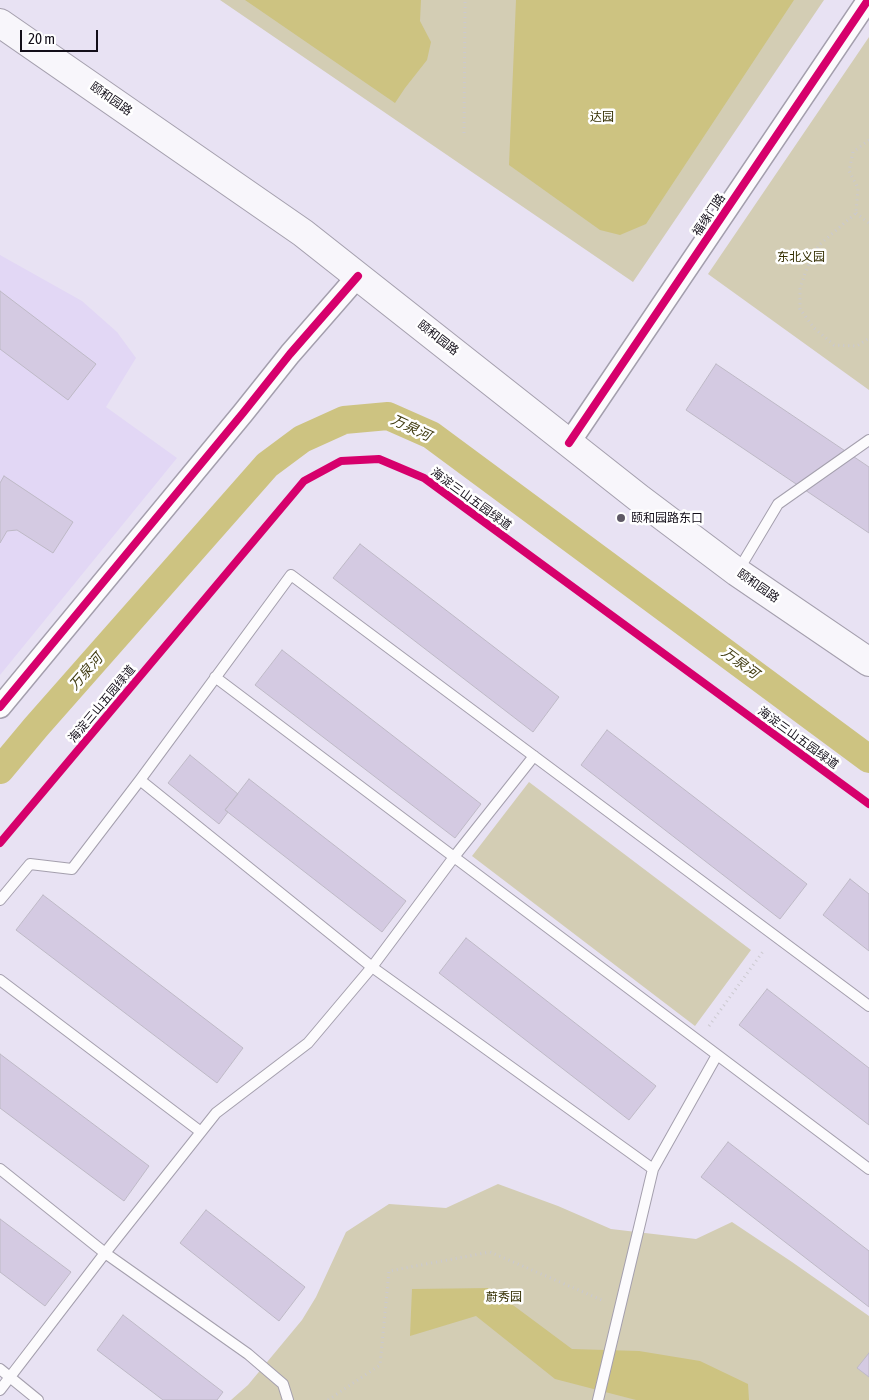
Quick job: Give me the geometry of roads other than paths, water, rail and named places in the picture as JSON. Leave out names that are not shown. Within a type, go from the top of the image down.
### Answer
[{"type":"main road","name":"颐和园路","points":[[0,23],[303,233],[640,500],[737,572],[869,662]]},
{"type":"street","name":"福缘门路","points":[[569,443],[868,0]]},
{"type":"street","points":[[0,707],[290,354],[358,276]]},
{"type":"lane","points":[[737,572],[778,504],[869,440]]},
{"type":"lane","points":[[0,900],[30,864],[72,869],[291,575],[869,1006]]},
{"type":"lane","points":[[216,676],[869,1169]]},
{"type":"lane","points":[[0,1390],[216,1113],[308,1044],[372,967],[454,857],[534,756]]},
{"type":"lane","points":[[140,780],[372,967],[653,1169]]},
{"type":"lane","points":[[0,980],[201,1132]]},
{"type":"lane","points":[[599,1395],[653,1169],[717,1055]]},
{"type":"lane","points":[[0,1169],[105,1253],[248,1354],[283,1384],[288,1400]]},
{"type":"lane","points":[[0,1368],[38,1400]]},
{"type":"waterway","name":"万泉河","points":[[0,770],[267,465],[302,439],[344,420],[388,416],[431,435],[869,759]]},
{"type":"place","name":"颐和园路东口","points":[[621,518]]},
{"type":"park label","name":"达园","points":[[602,117]]},
{"type":"park label","name":"东北义园","points":[[801,257]]},
{"type":"park label","name":"蔚秀园","points":[[504,1297]]}]
